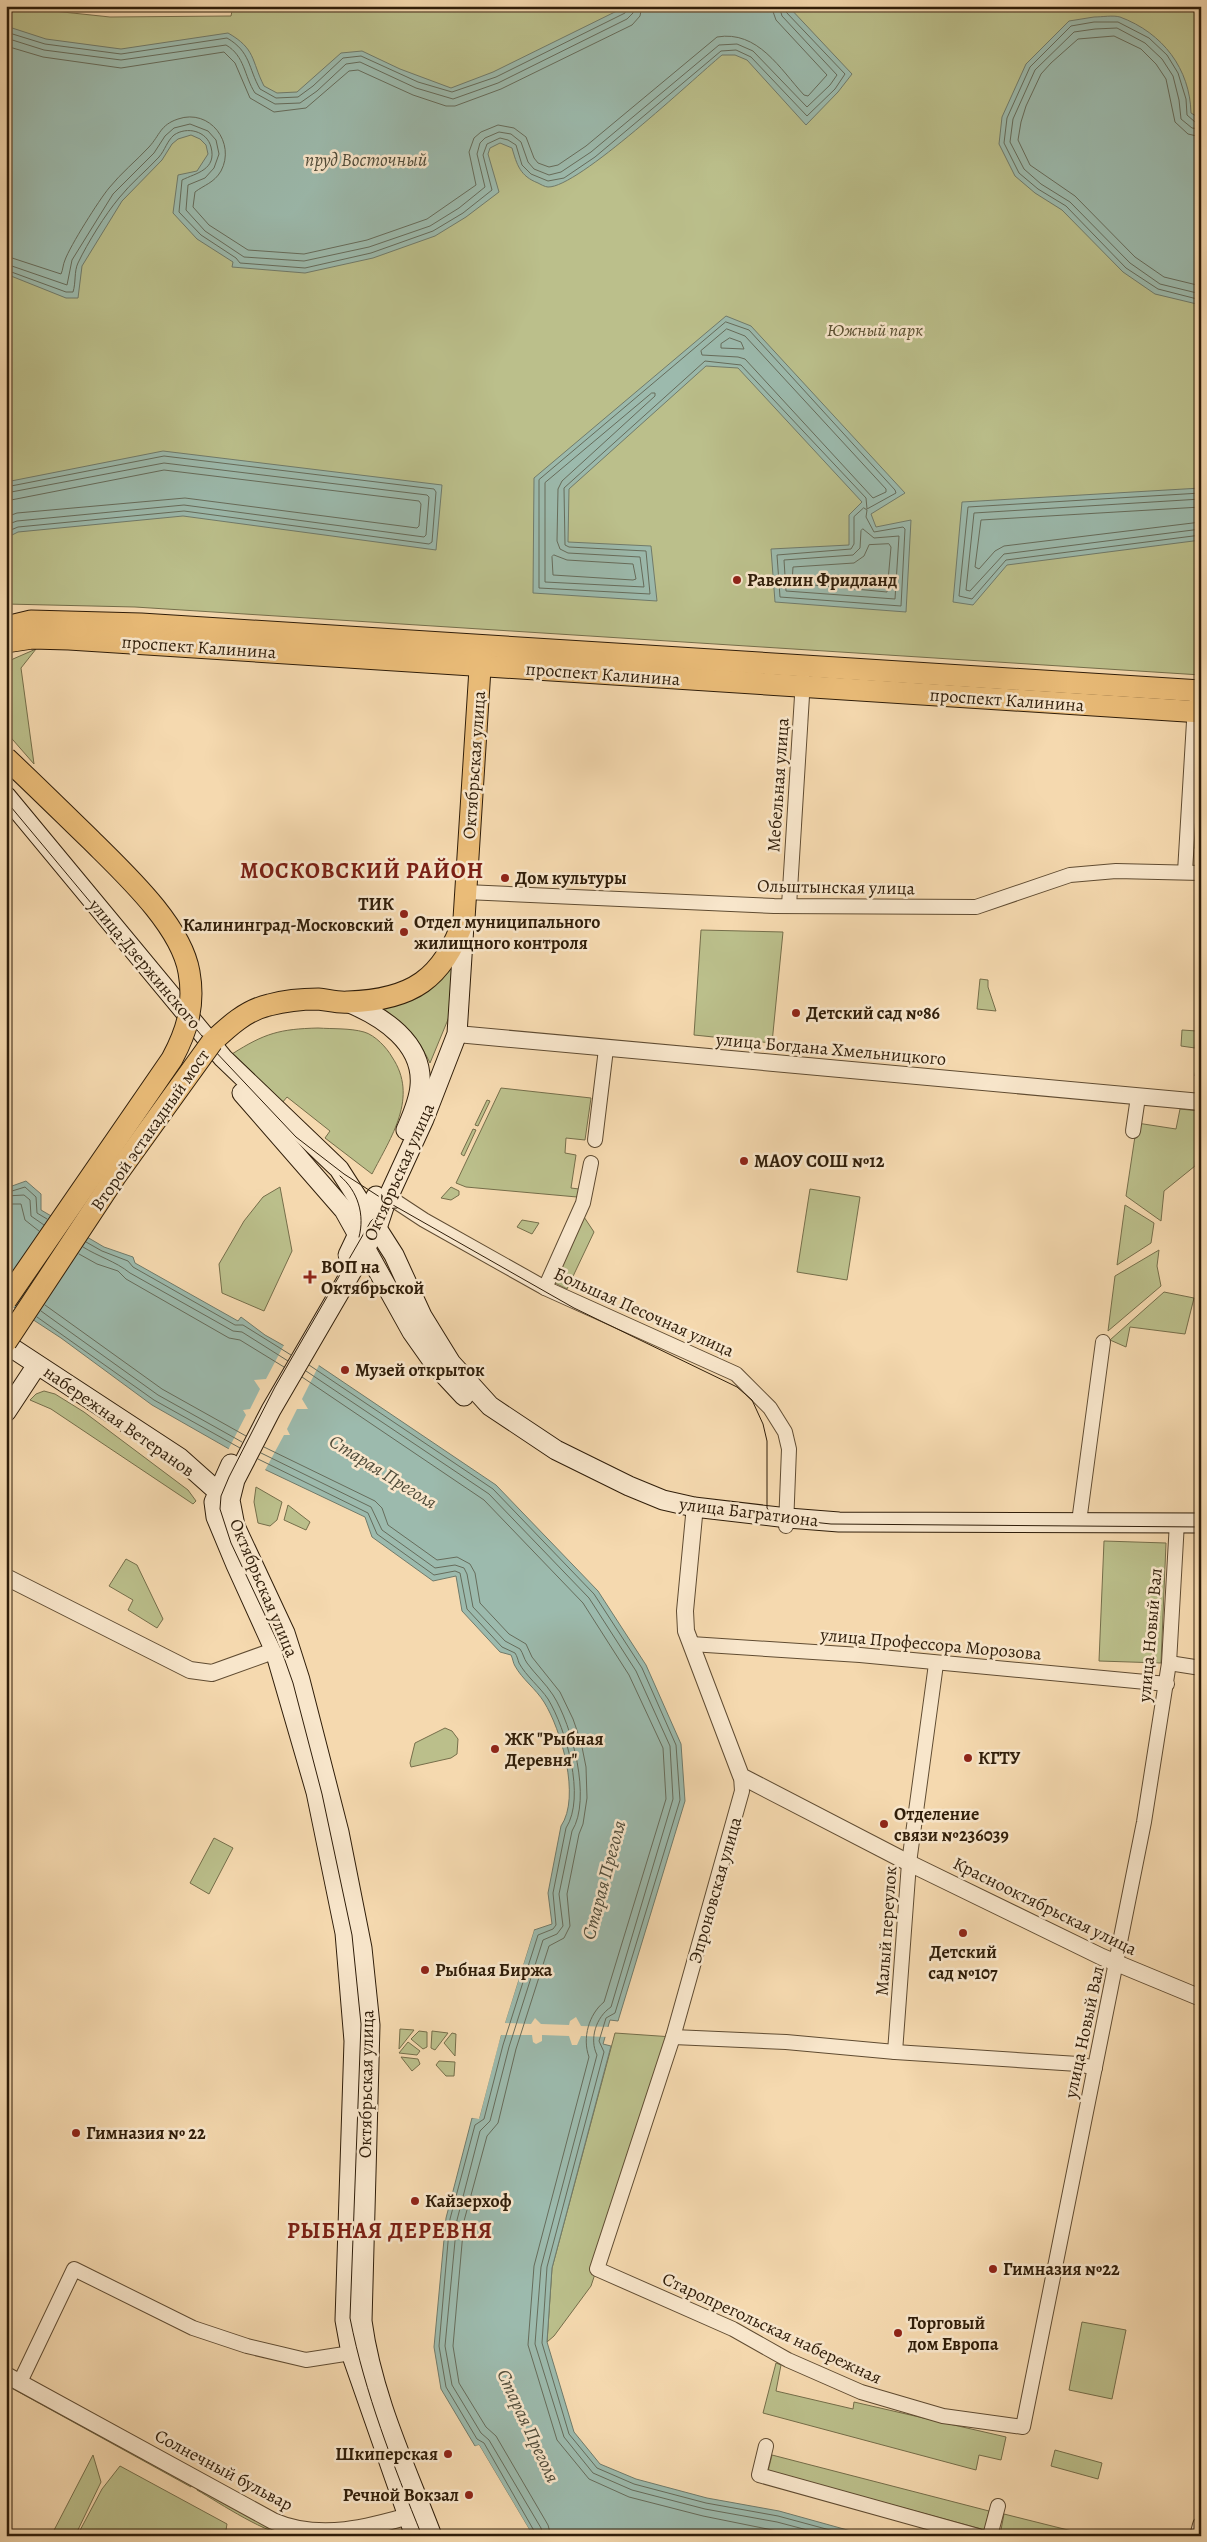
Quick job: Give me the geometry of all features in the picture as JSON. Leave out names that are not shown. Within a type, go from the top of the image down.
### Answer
[{"type":"main road","name":"проспект Калинина","points":[[6,626],[31,621],[141,624],[802,687],[1198,701]]},
{"type":"main road","points":[[6,638],[31,621]]},
{"type":"main road","name":"проспект Калинина","points":[[6,642],[42,637],[481,656],[803,666],[1198,701]]},
{"type":"main road","name":"Октябрьская улица","points":[[415,2536],[415,2514],[376,2388],[366,2350],[362,2321],[362,2252],[370,2025],[364,1969],[338,1832],[303,1689],[282,1648],[242,1542],[227,1487],[271,1410],[296,1355],[361,1242],[424,1119],[457,1034],[481,656]]},
{"type":"main road","name":"Второй эстакадный мост","points":[[6,758],[146,896],[184,955],[189,971],[192,997],[189,1021],[172,1059],[6,1300]]},
{"type":"main road","name":"улица Дзержинского","points":[[6,796],[223,1058],[339,1169],[376,1211]]},
{"type":"main road","name":"улица Дзержинского","points":[[6,809],[208,1054],[344,1210],[361,1242]]},
{"type":"main road","name":"Второй эстакадный мост","points":[[6,1343],[117,1174],[212,1042],[228,1027],[247,1014],[267,1005],[290,1000],[317,999],[347,1002],[384,998],[407,991],[425,982],[449,955],[464,919]]},
{"type":"main road","name":"Второй эстакадный мост","points":[[347,1002],[368,1011],[396,1029],[411,1050],[418,1066],[420,1086],[413,1113],[376,1211]]},
{"type":"main road","name":"улица Багратиона","points":[[376,1211],[422,1316],[452,1363],[490,1406],[556,1450],[590,1468],[694,1512]]},
{"type":"main road","name":"улица Багратиона","points":[[361,1242],[412,1332],[436,1366],[467,1399],[513,1435],[586,1477],[662,1509],[787,1523],[829,1530],[1177,1528],[1201,1523]]},
{"type":"main road","name":"набережная Ветеранов","points":[[6,1343],[37,1365],[227,1487]]},
{"type":"main road","points":[[6,1412],[37,1365]]},
{"type":"main road","name":"улица Багратиона","points":[[787,1523],[1079,1522],[1177,1528],[1201,1533]]},
{"type":"main road","name":"Октябрьская улица","points":[[282,1648],[316,1792],[346,1933],[354,2041],[345,2320],[351,2353],[415,2514],[432,2536]]},
{"type":"street","name":"Мебельная улица","points":[[789,906],[803,666]]},
{"type":"street","points":[[1185,872],[1198,701]]},
{"type":"street","name":"Ольштынская улица","points":[[466,892],[789,906],[976,907],[1070,875],[1116,871],[1201,873]]},
{"type":"street","name":"улица Богдана Хмельницкого","points":[[457,1034],[1201,1102]]},
{"type":"street","points":[[595,1140],[606,1049]]},
{"type":"street","points":[[1133,1131],[1138,1097]]},
{"type":"street","points":[[544,1288],[583,1203],[591,1163]]},
{"type":"street","name":"Большая Песочная улица","points":[[376,1211],[424,1220],[544,1288],[736,1374],[748,1384],[781,1423],[785,1432],[789,1449],[787,1523]]},
{"type":"street","points":[[1079,1522],[1103,1342]]},
{"type":"street","name":"Эпроновская улица","points":[[597,2269],[673,2037],[742,1791],[740,1776],[686,1631],[685,1611],[694,1512]]},
{"type":"street","name":"улица Новый Вал","points":[[1023,2427],[1144,1822],[1167,1684],[1177,1528]]},
{"type":"street","points":[[6,1577],[190,1670],[212,1673],[282,1648]]},
{"type":"street","name":"улица Профессора Морозова","points":[[691,1644],[860,1655],[936,1664],[1167,1684]]},
{"type":"street","points":[[1169,1663],[1201,1668]]},
{"type":"street","name":"Малый переулок","points":[[895,2052],[909,1863],[936,1664]]},
{"type":"street","name":"Краснооктябрьская улица","points":[[740,1776],[909,1863],[1117,1964],[1201,1998]]},
{"type":"street","points":[[673,2037],[786,2042],[895,2052],[1078,2064],[1095,2068]]},
{"type":"street","name":"Солнечный бульвар","points":[[351,2353],[306,2360],[238,2344],[193,2328],[74,2269],[13,2378],[289,2528],[313,2534],[336,2533],[415,2514]]},
{"type":"street","name":"Старопрегольская набережная","points":[[597,2269],[733,2329],[788,2360],[861,2392],[943,2416],[1023,2427]]},
{"type":"street","points":[[766,2446],[758,2475],[978,2536]]},
{"type":"street","points":[[990,2536],[998,2506]]},
{"type":"street","points":[[1198,2536],[1201,2525]]},
{"type":"green space","name":"Южный парк","points":[[6,6],[110,17],[231,16],[233,6],[1201,6],[1201,675],[135,607],[6,604]]},
{"type":"green space","points":[[36,649],[21,668],[34,764],[6,732],[6,666],[13,659]]},
{"type":"green space","points":[[1201,725],[1201,848],[1194,848]]},
{"type":"green space","points":[[701,930],[783,932],[772,1043],[694,1035]]},
{"type":"green space","points":[[454,963],[449,1017],[430,1063],[410,1032],[381,1009],[414,998],[430,988]]},
{"type":"green space","points":[[980,979],[988,980],[988,987],[996,1011],[977,1009]]},
{"type":"green space","points":[[1201,1025],[1201,1077],[1195,1076]]},
{"type":"green space","points":[[318,1028],[353,1030],[368,1034],[380,1042],[387,1050],[400,1072],[403,1102],[399,1117],[387,1146],[372,1174],[325,1138],[330,1131],[287,1097],[282,1103],[232,1054],[254,1041],[273,1034],[283,1031]]},
{"type":"green space","points":[[1182,1030],[1197,1031],[1195,1048],[1181,1046]]},
{"type":"green space","points":[[501,1088],[591,1098],[585,1140],[566,1138],[565,1153],[576,1155],[571,1188],[579,1189],[577,1197],[466,1187],[456,1183]]},
{"type":"green space","points":[[487,1100],[490,1101],[478,1126],[475,1125]]},
{"type":"green space","points":[[1180,1109],[1199,1111],[1195,1166],[1164,1191],[1161,1221],[1126,1196],[1137,1123],[1176,1129]]},
{"type":"green space","points":[[473,1129],[476,1130],[464,1156],[461,1154]]},
{"type":"green space","points":[[280,1187],[292,1251],[264,1311],[222,1293],[219,1264],[244,1221],[263,1197]]},
{"type":"green space","points":[[451,1187],[459,1191],[459,1195],[451,1200],[441,1198]]},
{"type":"green space","points":[[810,1189],[860,1197],[847,1280],[797,1272]]},
{"type":"green space","points":[[1125,1205],[1154,1223],[1151,1243],[1117,1265]]},
{"type":"green space","points":[[582,1214],[594,1232],[567,1289],[551,1281]]},
{"type":"green space","points":[[522,1220],[539,1223],[532,1234],[517,1227]]},
{"type":"green space","points":[[1159,1250],[1157,1266],[1161,1286],[1108,1331],[1115,1276]]},
{"type":"green space","points":[[1164,1292],[1194,1298],[1185,1334],[1130,1327],[1126,1347],[1110,1340]]},
{"type":"green space","points":[[44,1391],[55,1394],[84,1412],[188,1490],[196,1501],[193,1504],[51,1409],[30,1400],[36,1394]]},
{"type":"green space","points":[[256,1487],[282,1502],[277,1520],[270,1526],[258,1523],[254,1502]]},
{"type":"green space","points":[[288,1505],[310,1522],[306,1530],[284,1520]]},
{"type":"green space","points":[[1104,1541],[1166,1543],[1161,1663],[1099,1661]]},
{"type":"green space","points":[[126,1559],[137,1565],[163,1619],[157,1628],[128,1610],[133,1600],[109,1586]]},
{"type":"green space","points":[[445,1728],[452,1731],[458,1739],[457,1754],[451,1758],[411,1767],[410,1763],[415,1743]]},
{"type":"green space","points":[[214,1838],[233,1848],[209,1894],[190,1883]]},
{"type":"green space","points":[[400,2029],[414,2030],[399,2049]]},
{"type":"green space","points":[[419,2031],[427,2032],[427,2047],[423,2049],[411,2039]]},
{"type":"green space","points":[[432,2031],[448,2033],[435,2050],[431,2048]]},
{"type":"green space","points":[[452,2033],[456,2034],[455,2056],[444,2043]]},
{"type":"green space","points":[[615,2033],[673,2037],[591,2286],[554,2336],[547,2342],[552,2268]]},
{"type":"green space","points":[[408,2042],[420,2051],[417,2055],[399,2053]]},
{"type":"green space","points":[[401,2057],[418,2059],[420,2064],[412,2071]]},
{"type":"green space","points":[[439,2061],[455,2062],[454,2076],[446,2076],[436,2065]]},
{"type":"green space","points":[[1082,2322],[1126,2330],[1112,2399],[1069,2390]]},
{"type":"green space","points":[[776,2363],[781,2365],[776,2391],[853,2409],[854,2402],[1006,2437],[1001,2460],[979,2455],[976,2470],[763,2413]]},
{"type":"green space","points":[[6,2382],[192,2484],[191,2487],[6,2385]]},
{"type":"green space","points":[[1055,2450],[1102,2463],[1098,2479],[1051,2466]]},
{"type":"green space","points":[[93,2455],[101,2482],[75,2536],[51,2536]]},
{"type":"green space","points":[[772,2455],[989,2511],[985,2530],[768,2471]]},
{"type":"green space","points":[[120,2466],[227,2524],[225,2536],[77,2536],[102,2489]]},
{"type":"green space","points":[[198,2487],[293,2536],[283,2535],[258,2525],[197,2490]]},
{"type":"green space","points":[[1004,2514],[1092,2536],[1000,2535]]},
{"type":"water","name":"пруд Восточный","points":[[627,6],[788,6],[852,74],[838,92],[806,125],[747,60],[735,55],[722,55],[609,152],[563,183],[548,187],[527,177],[520,169],[512,148],[500,143],[490,148],[488,154],[499,192],[466,217],[435,236],[373,258],[305,273],[232,267],[233,262],[197,239],[173,213],[178,175],[197,171],[208,154],[206,145],[200,139],[191,135],[178,139],[172,144],[162,160],[122,201],[82,266],[78,298],[66,298],[6,274],[6,26],[46,39],[121,49],[228,33],[244,44],[252,56],[264,86],[277,93],[297,92],[341,53],[362,51],[400,69],[451,88],[493,72]]},
{"type":"water","points":[[1094,17],[1120,17],[1135,24],[1161,43],[1171,54],[1186,82],[1191,113],[1201,119],[1201,305],[1155,294],[1123,272],[1062,210],[1035,193],[1015,176],[999,144],[1002,117],[1026,64],[1069,21]]},
{"type":"water","points":[[726,316],[751,326],[905,493],[871,514],[876,527],[911,520],[906,612],[775,602],[771,549],[849,545],[849,515],[862,502],[738,368],[706,366],[569,489],[568,542],[651,546],[657,601],[533,593],[534,478]]},
{"type":"water","points":[[163,451],[442,485],[436,550],[183,516],[18,532],[6,538],[6,482]]},
{"type":"water","points":[[1201,488],[1201,540],[1007,565],[973,605],[953,602],[962,502]]},
{"type":"water","name":"Старая Преголя","points":[[26,1181],[41,1194],[41,1210],[104,1247],[133,1257],[135,1263],[238,1321],[241,1317],[265,1335],[318,1365],[496,1485],[598,1591],[646,1665],[681,1744],[685,1801],[618,2021],[610,2020],[603,2044],[611,2046],[552,2268],[547,2342],[574,2432],[600,2464],[636,2479],[707,2498],[779,2511],[869,2536],[533,2536],[479,2445],[475,2446],[441,2389],[434,2347],[446,2218],[472,2118],[479,2118],[498,2044],[534,1930],[552,1924],[548,1893],[561,1826],[567,1813],[569,1798],[566,1763],[557,1729],[544,1702],[518,1671],[511,1655],[500,1652],[462,1611],[456,1576],[433,1581],[372,1537],[365,1517],[266,1470],[152,1405],[61,1338],[6,1302],[6,1183],[12,1186]]},
{"type":"pier","points":[[285,1343],[320,1363],[302,1399],[308,1409],[297,1409],[287,1429],[290,1435],[284,1435],[264,1472],[228,1450],[246,1415],[243,1410],[250,1409],[260,1389],[254,1380],[266,1379]]},
{"type":"pier","points":[[534,1930],[505,2023],[531,2024],[535,2018],[541,2024],[569,2025],[570,2021],[576,2017],[581,2026],[611,2027],[608,2037],[581,2036],[577,2045],[572,2045],[569,2036],[542,2035],[542,2041],[536,2044],[533,2042],[532,2035],[501,2035],[479,2119],[472,2118],[473,2115],[477,2116],[496,2043],[531,1931]]},
{"type":"pier","points":[[479,2445],[533,2536],[530,2536],[475,2446]]},
{"type":"tram line","points":[[6,801],[212,1048],[296,1137],[344,1174],[386,1201],[574,1308],[737,1387],[752,1400],[763,1424],[767,1441],[767,1508],[774,1518],[831,1524],[1201,1527]]},
{"type":"tram line","points":[[340,1176],[356,1196],[361,1220],[359,1237]]},
{"type":"tram line","points":[[397,1208],[383,1209],[371,1221],[275,1387],[229,1477],[221,1496],[220,1509],[231,1543],[281,1649],[293,1683],[322,1794],[352,1935],[361,2024],[350,2318],[363,2374],[390,2455],[422,2536]]},
{"type":"place","name":"Равелин Фридланд","points":[[737,580]]},
{"type":"place","name":"Дом культуры","points":[[505,878]]},
{"type":"place","name":"ТИК Калининград-Московский","points":[[404,914]]},
{"type":"place","name":"Отдел муниципального жилищного контроля","points":[[404,932]]},
{"type":"place","name":"Детский сад №86","points":[[796,1013]]},
{"type":"place","name":"МАОУ СОШ №12","points":[[744,1161]]},
{"type":"place","name":"ВОП на Октябрьской","points":[[310,1277]]},
{"type":"place","name":"Музей открыток","points":[[345,1370]]},
{"type":"place","name":"ЖК \"Рыбная Деревня\"","points":[[495,1749]]},
{"type":"place","name":"КГТУ","points":[[968,1758]]},
{"type":"place","name":"Отделение связи №236039","points":[[884,1824]]},
{"type":"place","name":"Детский сад №107","points":[[963,1933]]},
{"type":"place","name":"Рыбная Биржа","points":[[425,1970]]},
{"type":"place","name":"Гимназия № 22","points":[[76,2133]]},
{"type":"place","name":"Кайзерхоф","points":[[415,2201]]},
{"type":"place","name":"Гимназия №22","points":[[993,2269]]},
{"type":"place","name":"Торговый дом Европа","points":[[898,2333]]},
{"type":"place","name":"Шкиперская","points":[[448,2454]]},
{"type":"place","name":"Речной Вокзал","points":[[469,2495]]},
{"type":"district","name":"МОСКОВСКИЙ РАЙОН","points":[[362,871]]},
{"type":"district","name":"РЫБНАЯ ДЕРЕВНЯ","points":[[390,2231]]}]
